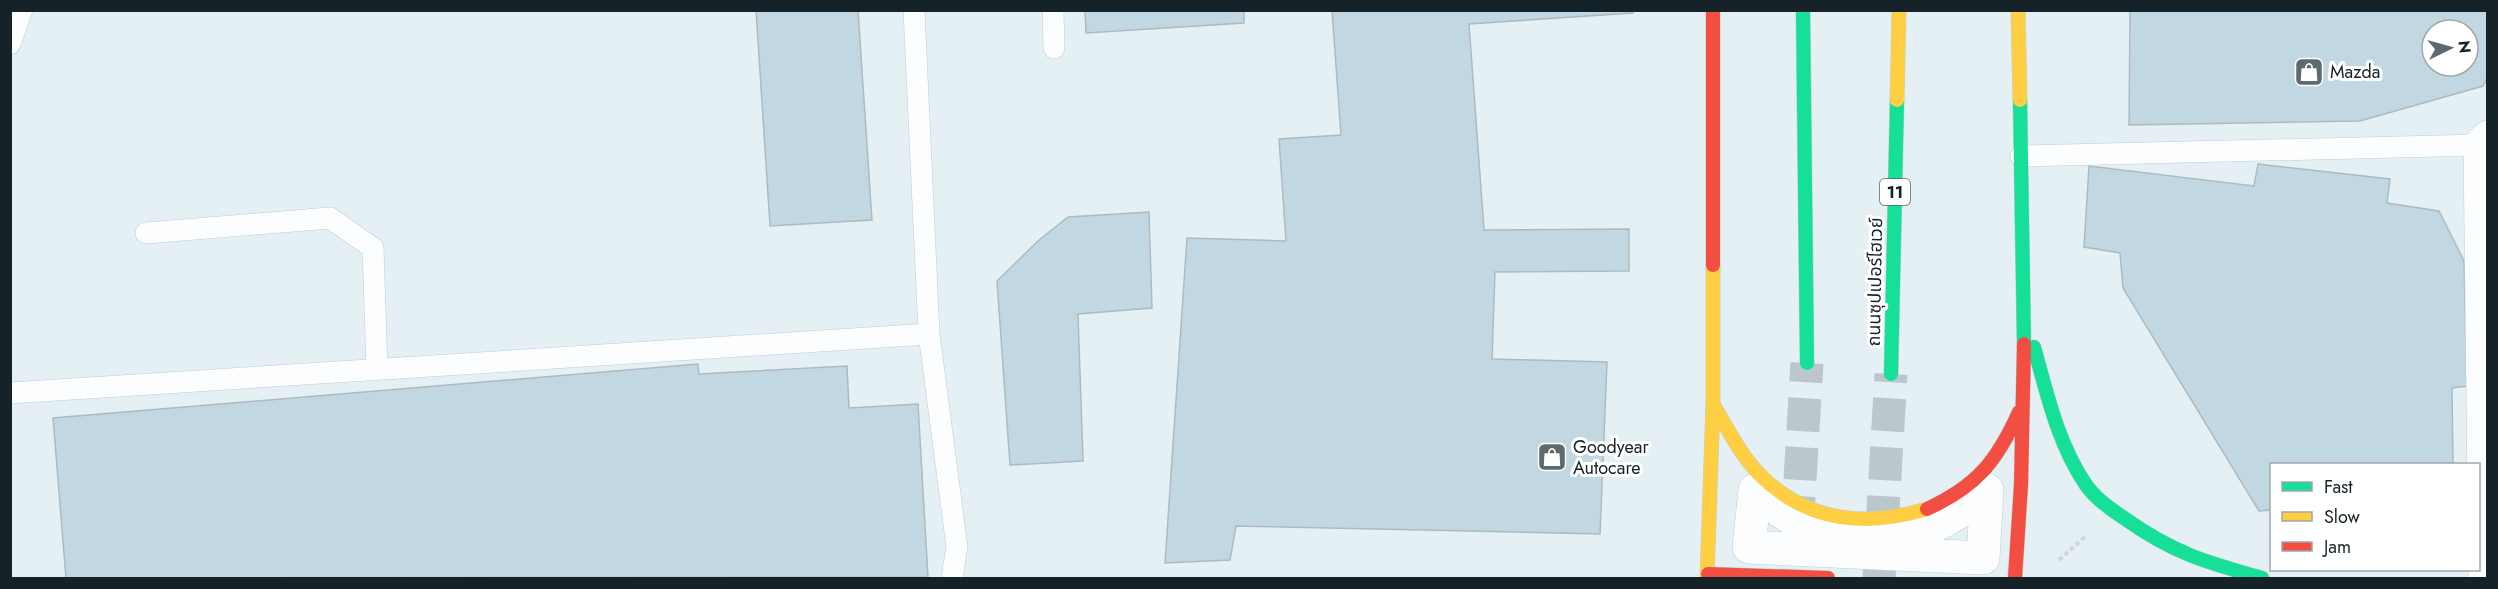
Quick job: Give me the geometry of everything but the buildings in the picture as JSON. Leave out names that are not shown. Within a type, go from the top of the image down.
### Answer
[{"type":"main road","points":[[1713,10],[1713,404],[1708,577],[1828,579]]},
{"type":"main road","points":[[1803,10],[1807,363]]},
{"type":"main road","name":"ถนนซุปเปอร์ไฮเวย์","points":[[1891,374],[1899,10]]},
{"type":"main road","points":[[2015,579],[2025,316],[2018,10]]},
{"type":"main road","points":[[2025,316],[2047,393],[2072,460],[2088,488],[2112,510],[2182,554],[2262,579]]},
{"type":"main road","points":[[1713,404],[1737,444],[1762,477],[1794,501],[1832,517],[1872,522],[1911,516],[1949,501],[1981,476],[2005,443],[2023,405]]},
{"type":"street","points":[[2484,141],[2485,579]]},
{"type":"street","points":[[1755,490],[1789,517],[1828,533],[1871,538],[1914,532],[1953,516],[1987,490],[1983,558],[1749,548],[1755,490]]},
{"type":"lane","points":[[10,44],[21,10]]},
{"type":"lane","points":[[914,10],[929,334],[957,547],[952,579]]},
{"type":"lane","points":[[1053,10],[1054,48]]},
{"type":"lane","points":[[2021,156],[2484,141]]},
{"type":"lane","points":[[146,232],[330,218],[373,248],[377,369]]},
{"type":"lane","points":[[10,393],[929,334]]},
{"type":"path","points":[[2059,560],[2093,530]]},
{"type":"tunnel","points":[[1797,529],[1807,363]]},
{"type":"tunnel","points":[[1879,578],[1891,374]]},
{"type":"traffic: fast","points":[[1803,10],[1807,363]]},
{"type":"traffic: fast","points":[[1891,374],[1897,100]]},
{"type":"traffic: fast","points":[[2020,100],[2024,344]]},
{"type":"traffic: fast","points":[[2034,347],[2061,436],[2076,469],[2094,494],[2108,507],[2158,540],[2206,561],[2262,578]]},
{"type":"traffic: slow","points":[[1897,100],[1899,10]]},
{"type":"traffic: slow","points":[[2018,10],[2020,100]]},
{"type":"traffic: slow","points":[[1707,578],[1713,404],[1713,265]]},
{"type":"traffic: slow","points":[[1713,404],[1747,460],[1779,492],[1799,504],[1839,517],[1860,519],[1904,515],[1927,509]]},
{"type":"traffic: jam","points":[[1713,10],[1713,265]]},
{"type":"traffic: jam","points":[[2015,578],[2021,485],[2024,344]]},
{"type":"traffic: jam","points":[[1927,509],[1959,491],[1984,470],[2002,445],[2019,412]]},
{"type":"traffic: jam","points":[[1708,574],[1828,578]]},
{"type":"place","name":"Mazda","points":[[2309,72]]},
{"type":"place","name":"Goodyear Autocare","points":[[1552,457]]}]
